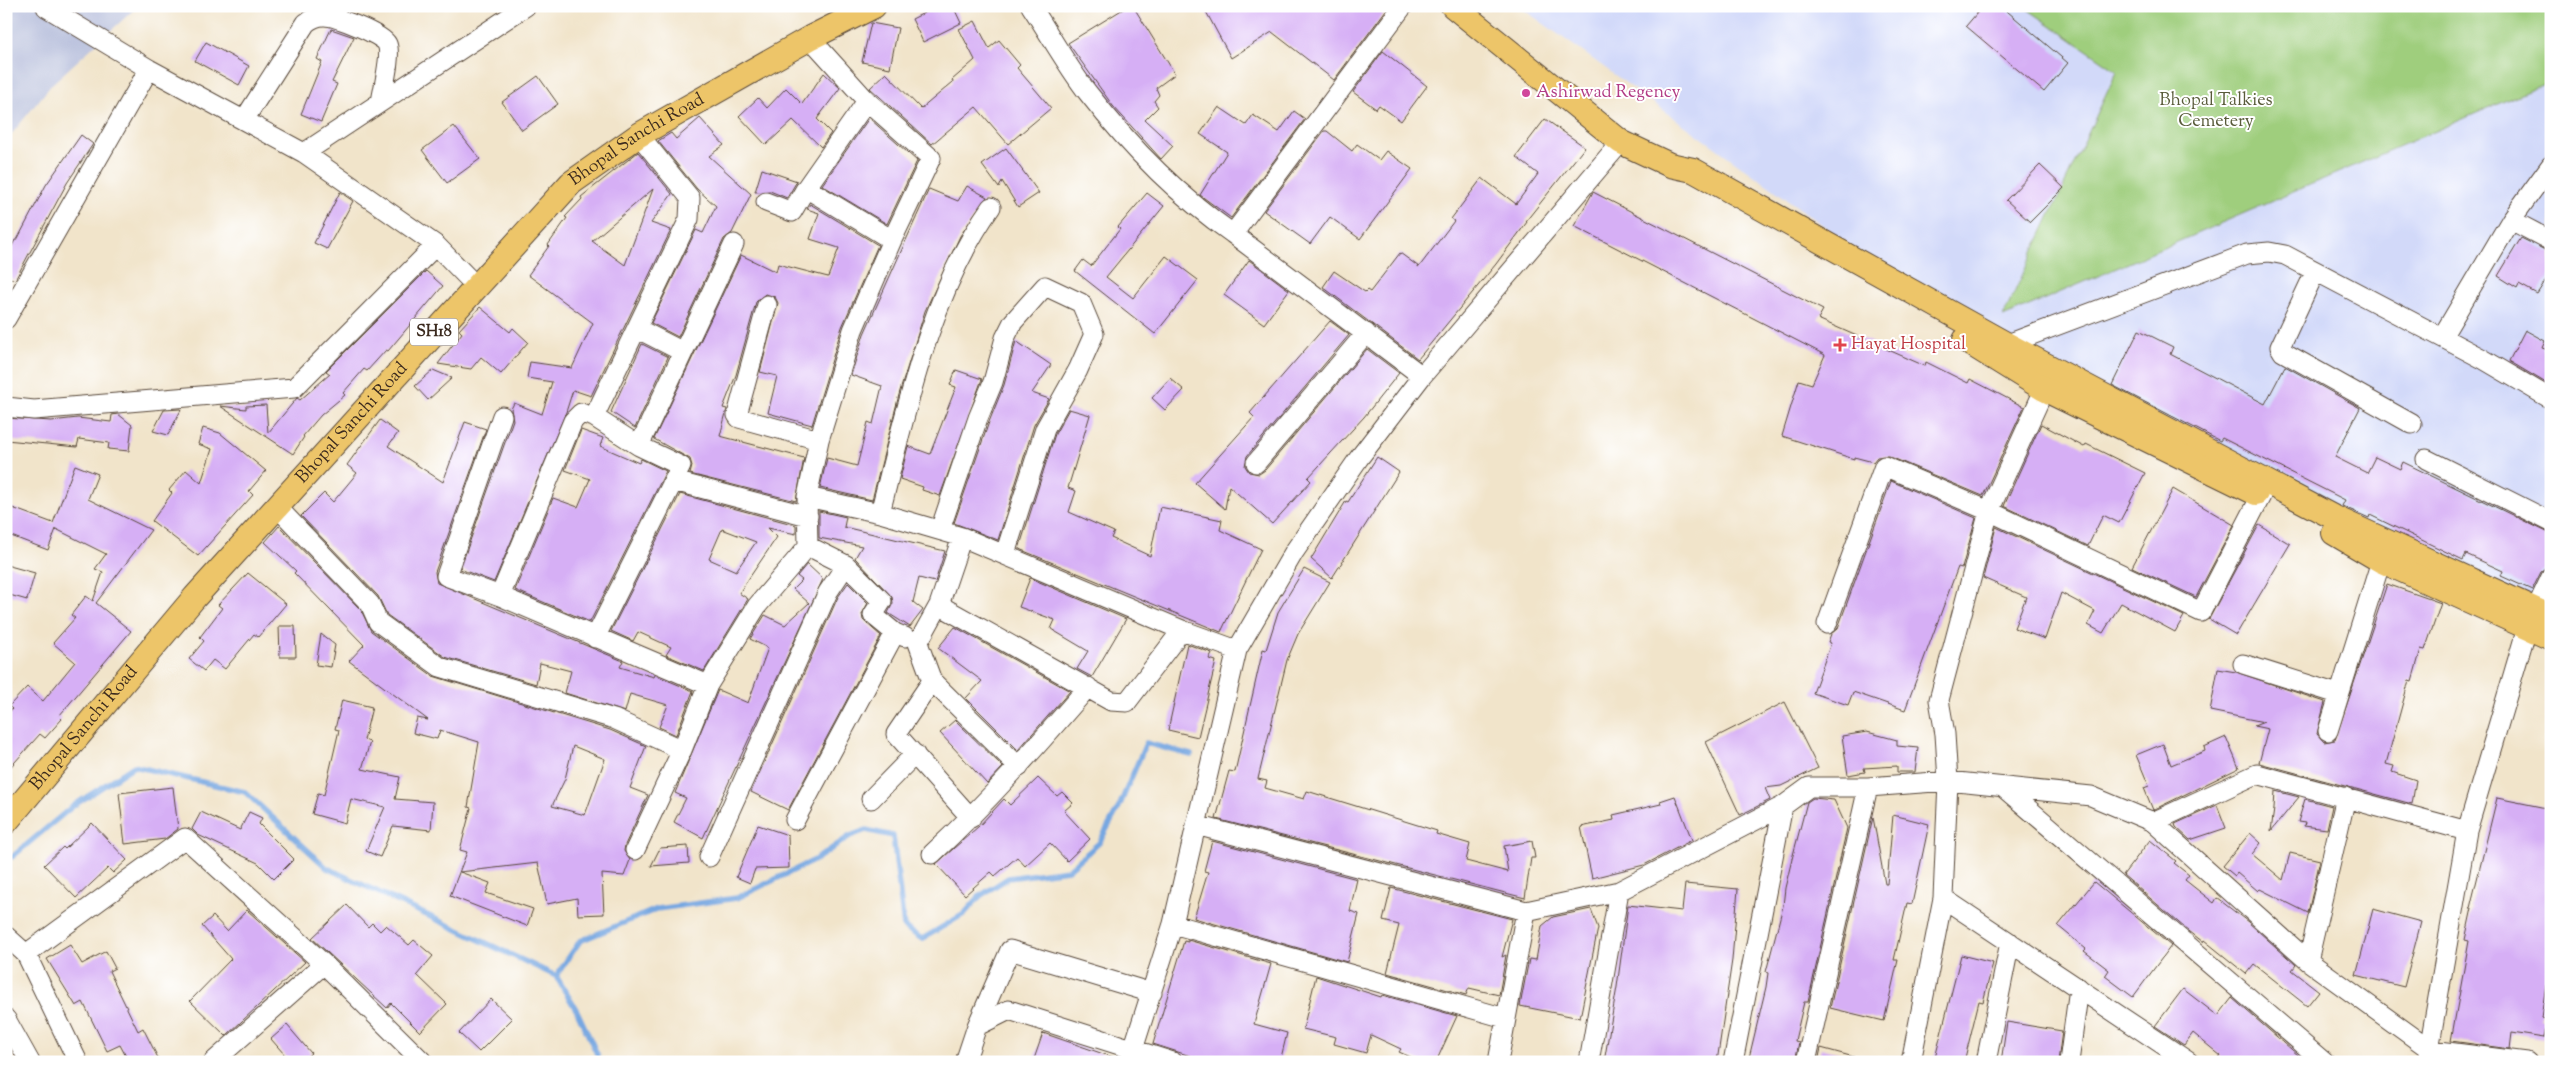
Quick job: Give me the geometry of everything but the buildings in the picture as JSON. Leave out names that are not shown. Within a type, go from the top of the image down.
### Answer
[{"type":"main road","name":"Bhopal Sanchi Road","points":[[6,822],[195,598],[571,183],[639,135],[810,38],[874,6]]},
{"type":"main road","points":[[1453,6],[1621,142],[1670,165],[1685,185],[1778,228],[2261,496],[2320,517]]},
{"type":"main road","points":[[2049,379],[2384,551],[2538,619],[2551,638]]},
{"type":"street","points":[[304,152],[526,6]]},
{"type":"street","points":[[1032,6],[1088,92],[1144,160],[1206,215],[1422,376]]},
{"type":"street","points":[[1233,234],[1403,6]]},
{"type":"street","points":[[46,7],[149,69],[304,152],[436,245],[476,286]]},
{"type":"street","points":[[244,120],[306,23],[322,16],[332,17],[380,36],[387,44],[389,54],[381,102]]},
{"type":"street","points":[[635,850],[682,750],[708,685],[757,606],[808,546],[808,507],[819,440],[853,330],[892,240],[931,158],[867,101],[810,38]]},
{"type":"street","points":[[6,319],[149,69]]},
{"type":"street","points":[[766,202],[792,212],[806,188],[867,101]]},
{"type":"street","points":[[594,416],[638,329],[689,219],[690,198],[684,188],[639,135]]},
{"type":"street","points":[[1131,1056],[1173,924],[1236,650],[1294,552],[1359,458],[1422,376],[1621,142]]},
{"type":"street","points":[[2442,337],[2511,220],[2551,165]]},
{"type":"street","points":[[806,188],[892,240]]},
{"type":"street","points":[[880,513],[903,423],[939,303],[954,270],[991,206]]},
{"type":"street","points":[[2511,220],[2551,242]]},
{"type":"street","points":[[639,446],[734,244]]},
{"type":"street","points":[[6,407],[34,410],[294,388],[436,245]]},
{"type":"street","points":[[1996,348],[2247,254],[2269,252],[2285,255],[2483,359],[2551,399]]},
{"type":"street","points":[[2316,272],[2280,347],[2283,352],[2412,424]]},
{"type":"street","points":[[940,530],[978,418],[993,382],[1005,338],[1013,322],[1045,286],[1082,303],[1094,334],[1078,370],[1045,429],[1005,554]]},
{"type":"street","points":[[767,305],[737,415],[739,418],[819,440]]},
{"type":"street","points":[[638,329],[683,352]]},
{"type":"street","points":[[1256,463],[1366,333]]},
{"type":"street","points":[[1911,1062],[1943,898],[1948,781],[1945,734],[1939,700],[1989,511],[2049,379]]},
{"type":"street","points":[[500,596],[572,421],[581,413],[594,416],[639,446],[681,466],[595,638]]},
{"type":"street","points":[[502,416],[446,573],[448,578],[500,596],[708,685]]},
{"type":"street","points":[[2426,459],[2551,522]]},
{"type":"street","points":[[1827,624],[1884,466],[1989,511],[2201,612],[2261,496]]},
{"type":"street","points":[[674,481],[808,507],[880,513],[940,530],[1005,554],[1182,630],[1236,650]]},
{"type":"street","points":[[277,507],[370,604],[378,622],[440,667],[614,719],[682,750]]},
{"type":"street","points":[[918,643],[939,605],[962,537]]},
{"type":"street","points":[[808,546],[846,565],[882,601],[873,615],[895,633],[918,643],[932,681],[1019,767]]},
{"type":"street","points":[[2328,731],[2384,551]]},
{"type":"street","points":[[709,857],[828,592],[846,565]]},
{"type":"street","points":[[2429,1056],[2467,831],[2551,577]]},
{"type":"street","points":[[939,605],[1112,701],[1127,702],[1182,630]]},
{"type":"street","points":[[795,820],[895,633]]},
{"type":"street","points":[[2243,664],[2338,694]]},
{"type":"street","points":[[932,681],[896,734],[971,818]]},
{"type":"street","points":[[932,854],[971,818],[1019,767],[1088,687]]},
{"type":"street","points":[[871,799],[915,754]]},
{"type":"street","points":[[2153,822],[2257,774],[2467,831]]},
{"type":"street","points":[[1196,825],[1526,911],[1619,892],[1783,806],[1809,787],[1868,787],[1948,781],[2091,796],[2153,822],[2308,961],[2429,1056],[2527,1062]]},
{"type":"street","points":[[1806,1062],[1868,787]]},
{"type":"street","points":[[2004,788],[2324,1062]]},
{"type":"street","points":[[2308,961],[2346,797]]},
{"type":"street","points":[[1732,1062],[1783,806]]},
{"type":"street","points":[[26,954],[185,838],[324,964],[423,1062]]},
{"type":"street","points":[[1589,1062],[1619,892]]},
{"type":"street","points":[[1943,898],[2079,988],[2168,1054],[2189,1062]]},
{"type":"street","points":[[1498,1062],[1526,911]]},
{"type":"street","points":[[1173,924],[1505,1018]]},
{"type":"street","points":[[6,936],[26,954],[78,1062]]},
{"type":"street","points":[[1986,1062],[2010,942]]},
{"type":"street","points":[[965,1062],[977,1026],[1010,950],[1152,993]]},
{"type":"street","points":[[214,1062],[324,964]]},
{"type":"street","points":[[2069,1062],[2079,988]]},
{"type":"street","points":[[977,1026],[1009,1010],[1131,1056],[1173,1062]]},
{"type":"street","points":[[6,1019],[30,1062]]},
{"type":"shaded area","points":[[6,6],[138,6],[53,83],[6,141]]},
{"type":"shaded area","points":[[1519,6],[2551,6],[2551,614],[1992,347]]},
{"type":"green space","name":"Bhopal Talkies Cemetery","points":[[2023,6],[2551,6],[2551,81],[2003,317],[2117,71]]},
{"type":"waterway","points":[[556,976],[580,941],[657,909],[737,898],[815,860],[850,836],[866,830],[893,836],[904,927],[922,939],[964,914],[980,896],[1008,878],[1068,870],[1099,843],[1119,807],[1146,743],[1191,755]]},
{"type":"waterway","points":[[12,857],[73,806],[134,766],[245,792],[327,868],[556,976],[577,1011],[598,1056],[598,1062]]},
{"type":"place","name":"Ashirwad Regency","points":[[1526,93]]},
{"type":"place","name":"Hayat Hospital","points":[[1840,345]]}]
